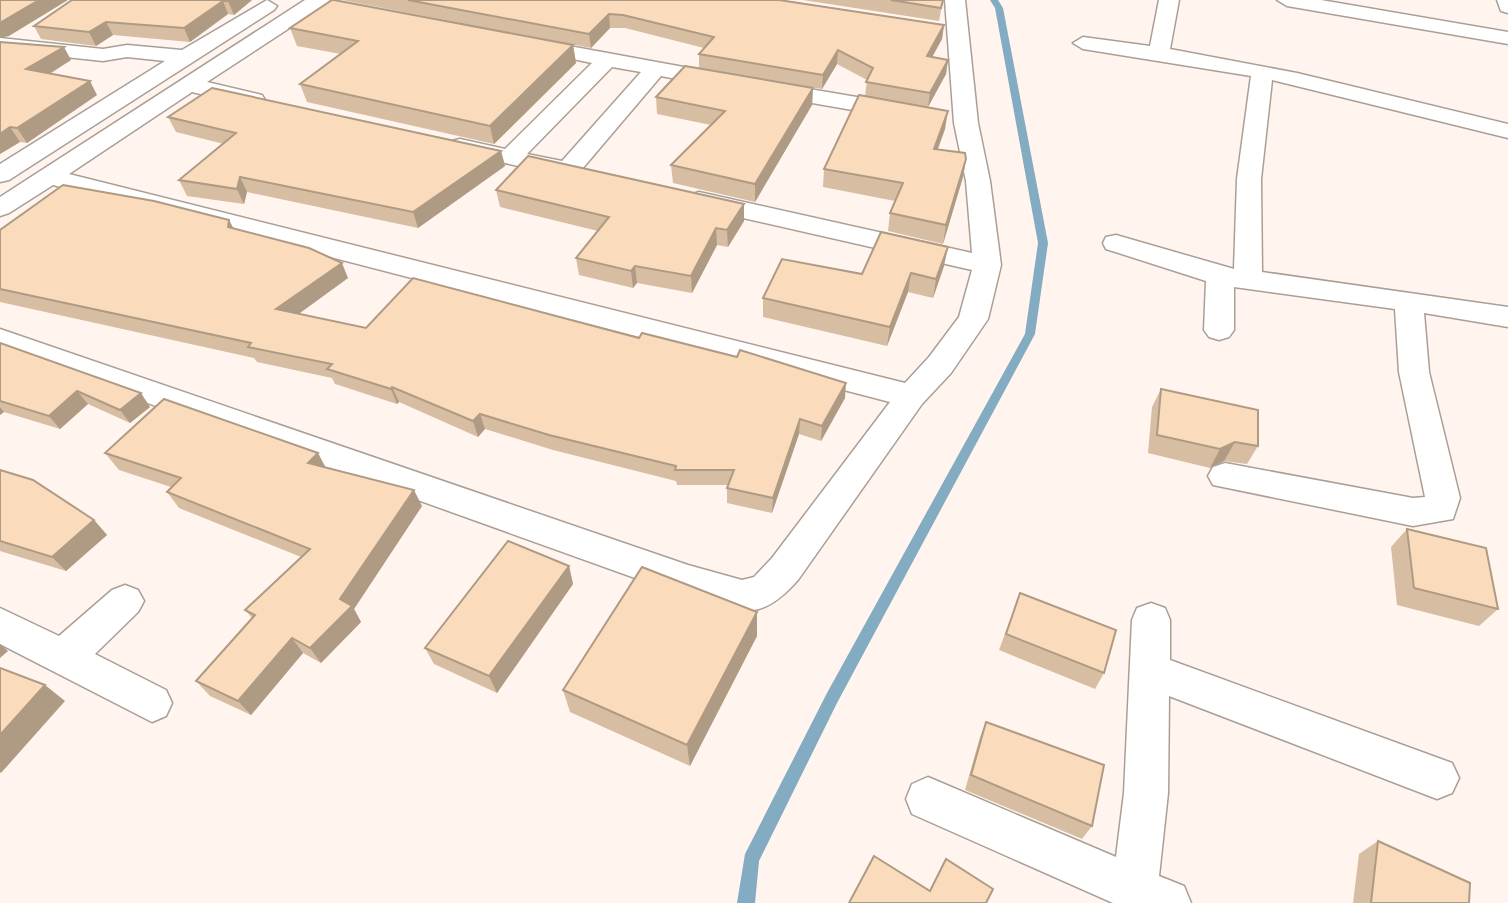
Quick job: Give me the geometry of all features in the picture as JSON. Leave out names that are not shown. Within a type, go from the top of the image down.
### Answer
[{"type":"street","points":[[0,175],[278,0]]},
{"type":"street","points":[[0,340],[688,581],[742,596],[765,592],[785,569],[911,396],[940,365],[973,319],[987,265],[978,181],[943,119],[947,31],[955,0]]},
{"type":"street","points":[[1159,54],[1169,0]]},
{"type":"street","points":[[1287,0],[1508,38]]},
{"type":"street","points":[[1507,0],[1507,7]]},
{"type":"street","points":[[0,208],[315,2],[393,19]]},
{"type":"street","points":[[4,48],[44,26]]},
{"type":"street","points":[[514,42],[943,119]]},
{"type":"street","points":[[1083,43],[1262,72],[1390,100],[1508,131]]},
{"type":"street","points":[[4,48],[103,55],[113,62],[176,62]]},
{"type":"street","points":[[510,157],[608,60]]},
{"type":"street","points":[[567,170],[656,69]]},
{"type":"street","points":[[1219,330],[1234,279],[1250,179],[1262,72]]},
{"type":"street","points":[[134,90],[180,91],[283,106]]},
{"type":"street","points":[[443,142],[594,176]]},
{"type":"street","points":[[49,176],[911,396]]},
{"type":"street","points":[[676,195],[987,265]]},
{"type":"street","points":[[1116,243],[1234,279],[1409,301],[1508,317]]},
{"type":"street","points":[[1225,476],[1413,512],[1441,509],[1443,498],[1414,372],[1409,301]]},
{"type":"street","points":[[64,657],[125,601]]},
{"type":"street","points":[[928,799],[1151,895],[1146,793],[1150,620]]},
{"type":"street","points":[[0,625],[152,703]]},
{"type":"street","points":[[1148,670],[1437,778]]},
{"type":"building","points":[[0,0],[39,0],[0,23]]},
{"type":"building","points":[[72,0],[230,0],[223,1],[184,28],[106,22],[89,32],[34,26]]},
{"type":"building","points":[[332,0],[573,45],[490,126],[300,84],[358,41],[290,28]]},
{"type":"building","points":[[408,0],[779,0],[944,25],[927,56],[948,60],[930,93],[866,82],[873,68],[838,50],[823,75],[699,54],[714,37],[623,15],[609,14],[589,34]]},
{"type":"building","points":[[891,0],[943,0],[941,8]]},
{"type":"building","points":[[0,42],[64,47],[26,69],[90,81],[17,128],[10,127],[0,134]]},
{"type":"building","points":[[685,66],[813,88],[755,184],[671,165],[725,111],[656,97]]},
{"type":"building","points":[[212,88],[501,151],[413,212],[240,177],[237,189],[179,180],[236,133],[168,117]]},
{"type":"building","points":[[859,95],[948,111],[934,149],[965,153],[966,159],[946,225],[890,213],[903,183],[824,169]]},
{"type":"building","points":[[528,156],[744,204],[727,230],[716,228],[691,276],[635,266],[631,271],[576,258],[609,217],[496,190]]},
{"type":"building","points":[[63,185],[154,201],[229,220],[228,227],[309,248],[342,263],[276,309],[366,328],[413,278],[639,338],[642,333],[737,357],[740,350],[846,383],[822,426],[800,419],[773,498],[727,488],[734,470],[675,470],[676,466],[549,435],[480,414],[473,421],[392,387],[391,389],[327,369],[332,364],[248,347],[251,343],[0,289],[0,230]]},
{"type":"building","points":[[881,232],[948,247],[936,279],[911,273],[890,327],[763,298],[782,259],[862,274]]},
{"type":"building","points":[[0,343],[141,393],[120,410],[77,391],[49,416],[0,401]]},
{"type":"building","points":[[1161,389],[1258,410],[1258,446],[1235,442],[1220,449],[1157,435]]},
{"type":"building","points":[[164,399],[318,453],[308,463],[414,490],[340,599],[352,606],[310,648],[292,638],[238,701],[196,681],[255,615],[245,610],[310,549],[167,492],[181,478],[105,453]]},
{"type":"building","points":[[0,470],[33,480],[94,520],[52,557],[0,541]]},
{"type":"building","points":[[1407,529],[1486,548],[1498,609],[1414,588]]},
{"type":"building","points":[[508,541],[569,566],[489,676],[425,648]]},
{"type":"building","points":[[642,567],[757,612],[687,745],[563,690]]},
{"type":"building","points":[[1020,593],[1116,630],[1104,673],[1006,634]]},
{"type":"building","points":[[0,668],[45,685],[0,735]]},
{"type":"building","points":[[986,722],[1104,765],[1092,826],[971,775]]},
{"type":"building","points":[[1378,841],[1470,883],[1469,903],[1371,903]]},
{"type":"building","points":[[874,856],[930,891],[946,859],[993,889],[986,903],[849,903]]},
{"type":"waterway","points":[[746,903],[751,860],[832,698],[1030,334],[1043,243],[999,8],[994,0]]}]
